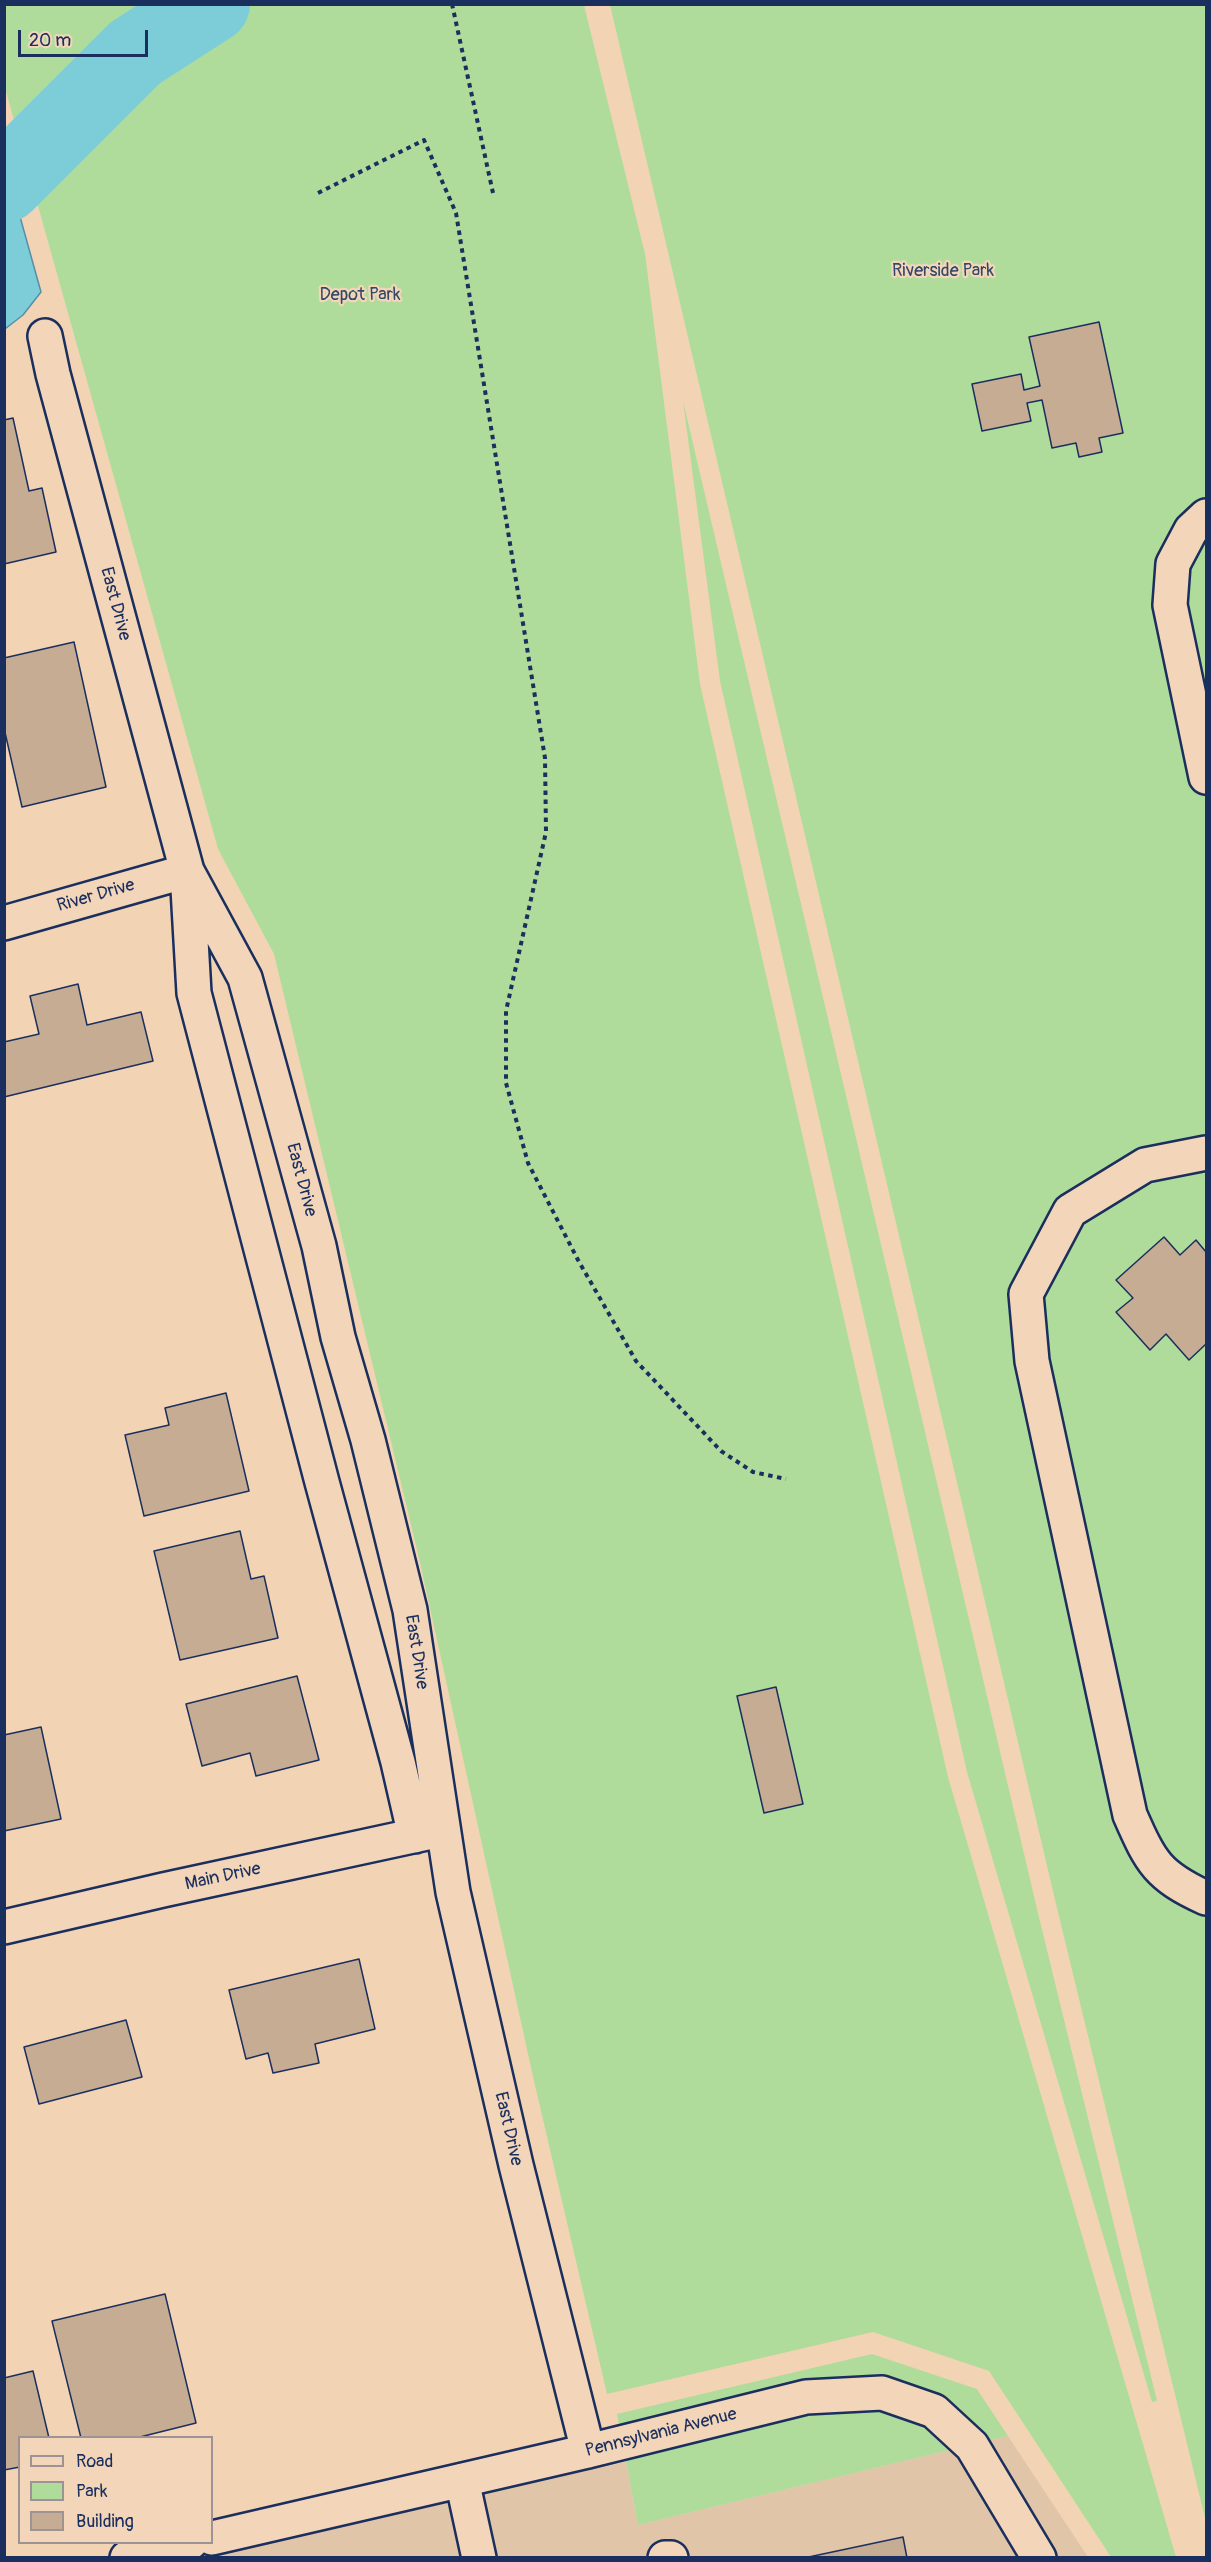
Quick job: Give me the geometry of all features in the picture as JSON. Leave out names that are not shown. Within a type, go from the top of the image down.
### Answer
[{"type":"street","name":"East Drive","points":[[45,336],[53,374],[187,871],[194,993],[398,1762],[453,1893],[511,2143],[588,2451]]},
{"type":"street","points":[[1206,516],[1191,530],[1173,564],[1170,605],[1206,777]]},
{"type":"street","name":"East Drive","points":[[187,871],[245,978],[316,1235],[338,1337],[368,1440],[410,1610],[429,1833]]},
{"type":"street","name":"River Drive","points":[[4,923],[187,871]]},
{"type":"street","points":[[1206,1153],[1145,1165],[1070,1211],[1026,1294],[1032,1361],[1130,1815],[1147,1854],[1165,1875],[1182,1887],[1206,1898]]},
{"type":"street","name":"Main Drive","points":[[4,1927],[429,1833]]},
{"type":"street","name":"Pennsylvania Avenue","points":[[213,2538],[588,2451],[806,2397],[882,2393],[934,2411],[972,2446],[1039,2558]]},
{"type":"street","points":[[462,2480],[479,2558]]},
{"type":"street","points":[[127,2558],[183,2544]]},
{"type":"street","points":[[665,2558],[671,2558]]},
{"type":"path","points":[[452,4],[493,193]]},
{"type":"path","points":[[318,193],[424,140],[456,213],[545,758],[546,832],[506,1011],[506,1083],[528,1163],[578,1260],[636,1361],[721,1450],[753,1472],[786,1479]]},
{"type":"shaded area","points":[[1008,2436],[1088,2557],[190,2558],[626,2462],[638,2525]]},
{"type":"green space","name":"Depot Park","points":[[4,5],[584,5],[645,254],[700,684],[948,1777],[1176,2557],[1111,2557],[989,2371],[873,2332],[607,2394],[534,2081],[419,1558],[274,954],[218,849],[5,88]]},
{"type":"green space","name":"Riverside Park","points":[[610,5],[1206,5],[1206,2522],[1056,1904]]},
{"type":"green space","points":[[683,401],[1037,1909],[1157,2401],[1152,2402],[967,1772],[720,681]]},
{"type":"green space","points":[[872,2354],[977,2389],[1008,2436],[638,2525],[617,2414]]},
{"type":"water","points":[[7,170],[41,292],[23,315],[5,329],[4,173]]},
{"type":"building","points":[[1099,322],[1123,433],[1099,438],[1102,452],[1079,457],[1076,443],[1052,448],[1042,400],[1027,403],[1031,421],[982,431],[972,384],[1021,374],[1024,390],[1040,386],[1029,337]]},
{"type":"building","points":[[13,418],[29,491],[42,488],[56,552],[4,564],[4,420]]},
{"type":"building","points":[[74,642],[106,787],[22,807],[4,728],[4,658]]},
{"type":"building","points":[[78,984],[87,1025],[141,1012],[153,1061],[4,1097],[4,1042],[39,1034],[30,996]]},
{"type":"building","points":[[1164,1237],[1180,1255],[1196,1240],[1206,1252],[1206,1344],[1189,1360],[1166,1334],[1150,1350],[1116,1312],[1133,1298],[1116,1280]]},
{"type":"building","points":[[226,1393],[249,1491],[144,1516],[125,1435],[169,1425],[165,1408]]},
{"type":"building","points":[[240,1531],[251,1579],[264,1576],[278,1638],[180,1660],[154,1551]]},
{"type":"building","points":[[297,1676],[319,1760],[256,1776],[250,1753],[202,1766],[186,1704]]},
{"type":"building","points":[[776,1687],[803,1804],[764,1813],[737,1696]]},
{"type":"building","points":[[41,1727],[61,1819],[4,1831],[4,1735]]},
{"type":"building","points":[[359,1959],[375,2029],[315,2044],[319,2063],[273,2073],[268,2053],[246,2059],[229,1990]]},
{"type":"building","points":[[126,2020],[142,2077],[39,2104],[24,2047]]},
{"type":"building","points":[[165,2294],[196,2423],[144,2436],[81,2436],[52,2321]]},
{"type":"building","points":[[33,2371],[49,2436],[18,2436],[18,2467],[4,2470],[4,2378]]},
{"type":"building","points":[[903,2537],[907,2558],[804,2558]]},
{"type":"waterway","points":[[4,184],[135,53],[211,4]]}]
